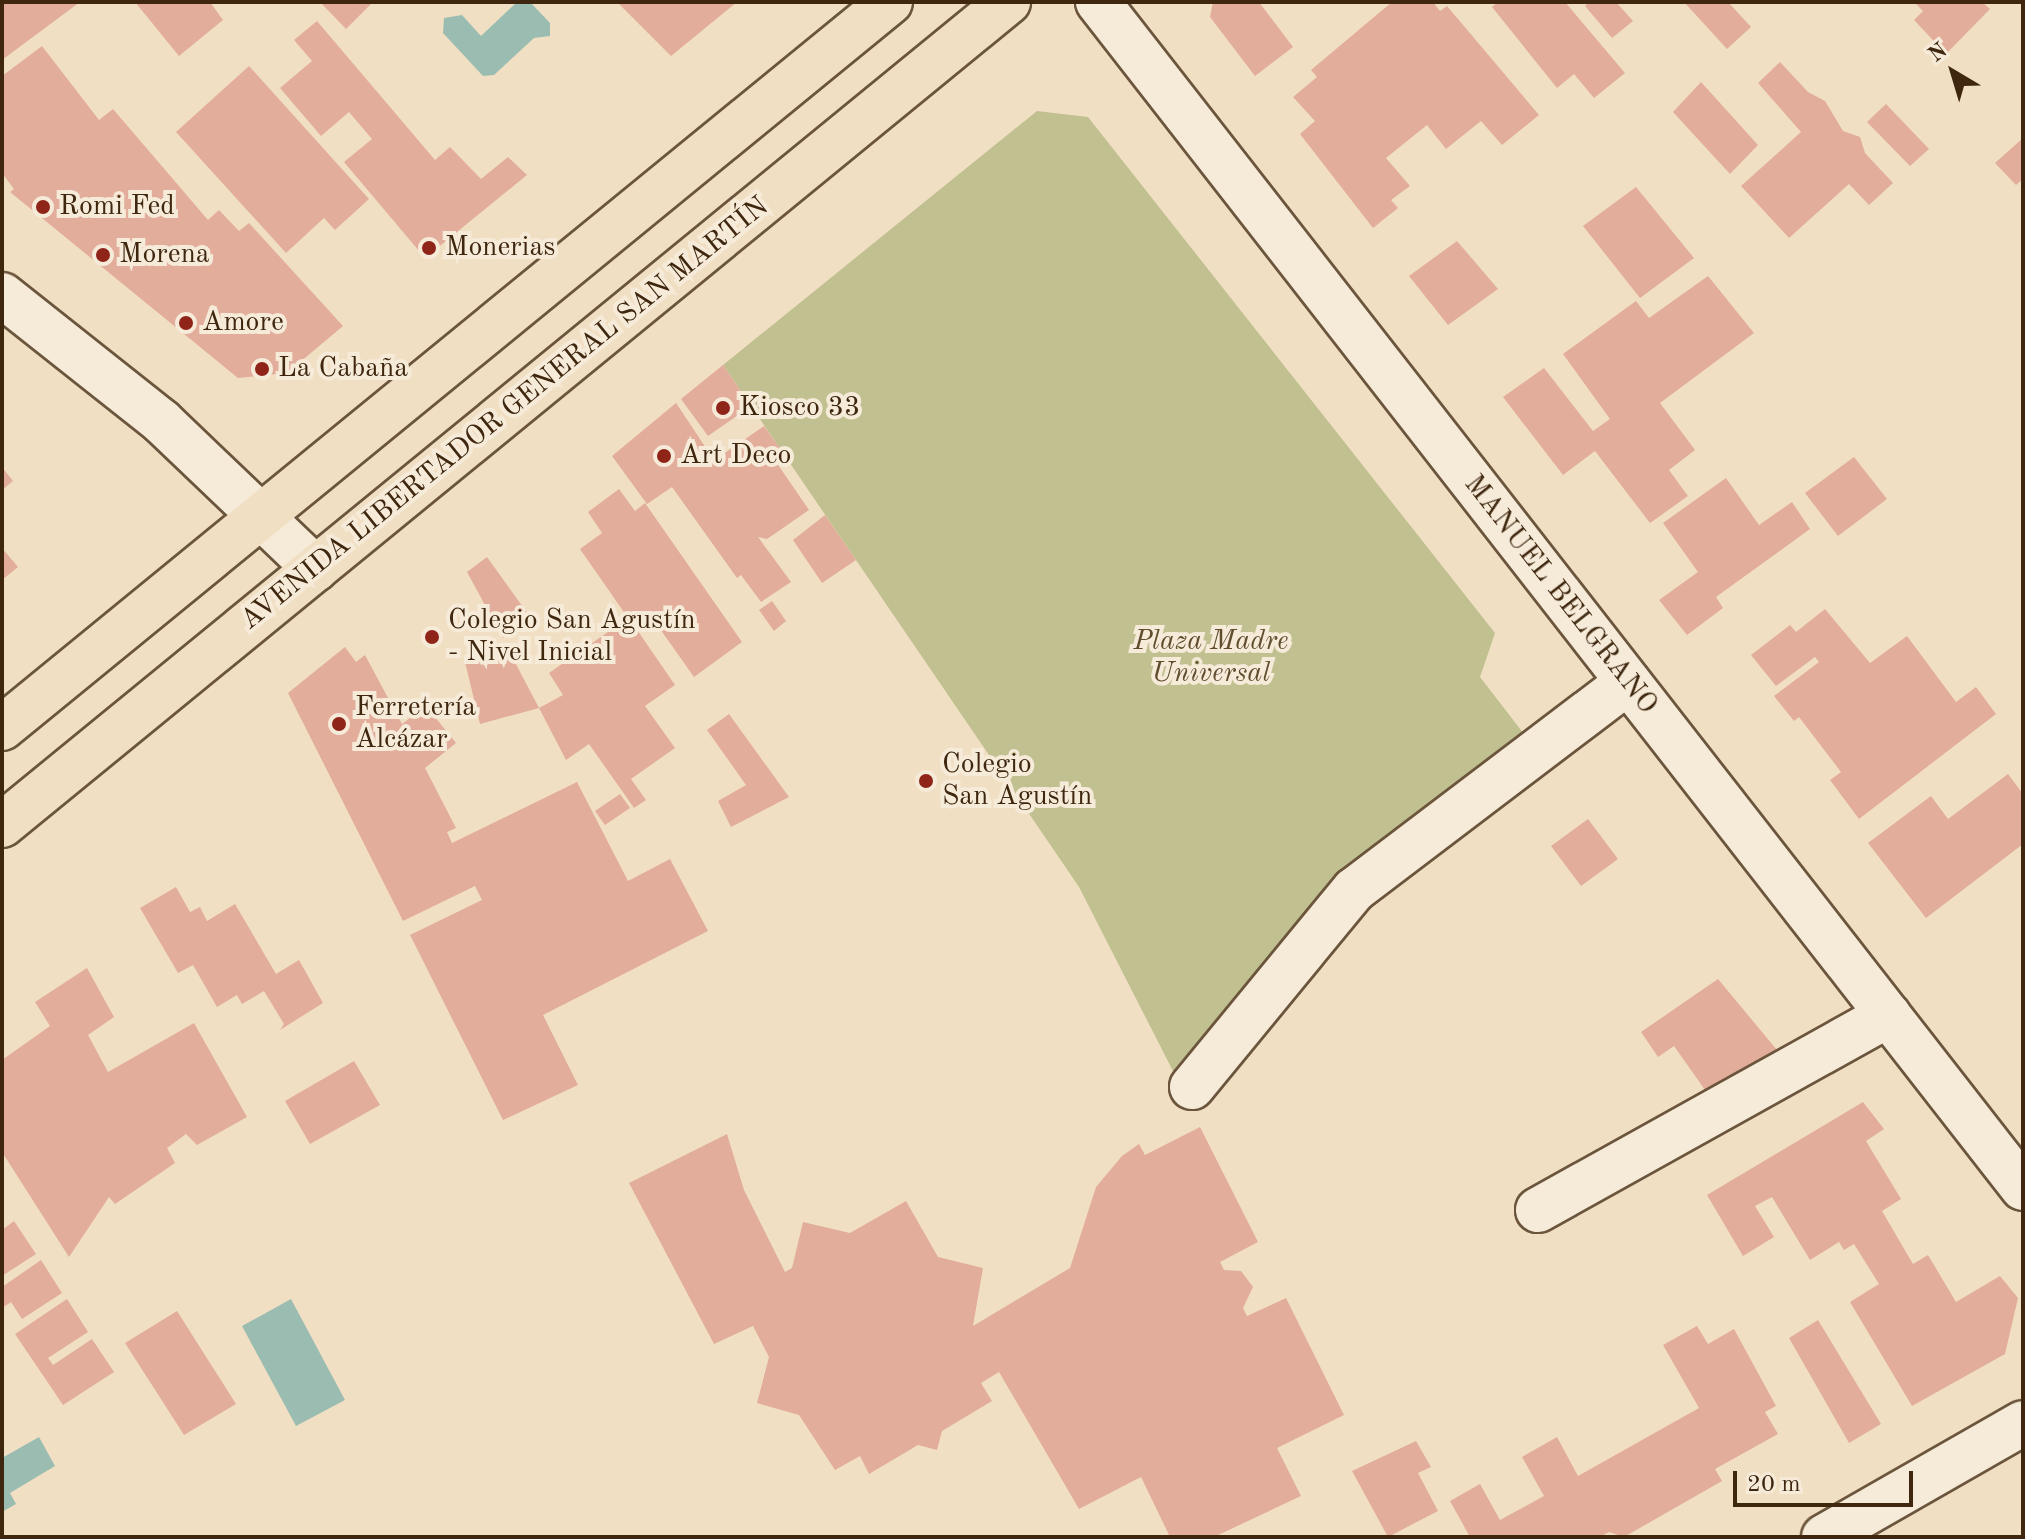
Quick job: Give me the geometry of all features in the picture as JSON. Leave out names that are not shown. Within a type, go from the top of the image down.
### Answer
[{"type":"main road","points":[[2,728],[890,2]]},
{"type":"main road","name":"AVENIDA LIBERTADOR GENERAL SAN MARTÍN","points":[[2,825],[1008,2]]},
{"type":"street","name":"MANUEL BELGRANO","points":[[1098,2],[2023,1188]]},
{"type":"street","points":[[2,295],[161,421],[316,569]]},
{"type":"street","points":[[1192,1087],[1354,890],[1628,682]]},
{"type":"street","points":[[1538,1210],[1888,1015]]},
{"type":"street","points":[[1824,1537],[2023,1423]]},
{"type":"green space","name":"Plaza Madre Universal","points":[[1037,111],[1088,117],[1495,633],[1480,677],[1524,734],[1175,1075],[1079,887],[723,365]]},
{"type":"water","points":[[517,2],[530,2],[550,23],[550,36],[534,38],[494,75],[483,76],[443,33],[444,18],[462,15],[481,36]]},
{"type":"water","points":[[291,1299],[345,1400],[296,1426],[242,1326]]},
{"type":"water","points":[[39,1437],[55,1466],[10,1493],[16,1504],[2,1512],[2,1458]]},
{"type":"building","points":[[2,2],[80,2],[2,60]]},
{"type":"building","points":[[135,2],[210,2],[223,20],[179,56]]},
{"type":"building","points":[[320,2],[373,2],[346,29]]},
{"type":"building","points":[[617,2],[737,2],[671,56]]},
{"type":"building","points":[[1213,2],[1259,2],[1293,47],[1255,76],[1210,17]]},
{"type":"building","points":[[1392,2],[1433,2],[1440,11],[1447,6],[1539,115],[1502,145],[1481,121],[1446,149],[1427,125],[1386,158],[1410,186],[1391,200],[1398,208],[1373,228],[1300,134],[1315,121],[1293,97],[1317,77],[1311,70]]},
{"type":"building","points":[[1498,2],[1565,2],[1625,73],[1594,98],[1574,74],[1557,88],[1492,7]]},
{"type":"building","points":[[1589,2],[1616,2],[1633,21],[1612,38],[1585,6]]},
{"type":"building","points":[[1684,2],[1728,2],[1751,27],[1727,49]]},
{"type":"building","points":[[1914,2],[1982,2],[1990,9],[1946,54],[1914,20],[1923,11]]},
{"type":"building","points":[[317,21],[435,160],[450,147],[481,179],[508,157],[527,175],[425,258],[344,162],[372,139],[349,112],[321,136],[280,88],[312,61],[294,40]]},
{"type":"building","points":[[42,46],[99,120],[113,109],[208,220],[219,210],[239,231],[249,223],[343,326],[287,373],[238,378],[10,192],[14,189],[2,173],[2,76]]},
{"type":"building","points":[[1780,62],[1808,92],[1825,101],[1843,131],[1860,137],[1865,153],[1893,183],[1869,205],[1849,184],[1789,238],[1741,186],[1801,132],[1758,83]]},
{"type":"building","points":[[249,66],[369,199],[335,230],[324,218],[286,253],[176,132]]},
{"type":"building","points":[[1701,82],[1758,145],[1730,174],[1673,112]]},
{"type":"building","points":[[1886,104],[1929,149],[1910,166],[1867,122]]},
{"type":"building","points":[[2023,138],[2023,179],[2016,185],[1995,163]]},
{"type":"building","points":[[1636,187],[1694,258],[1640,298],[1583,226]]},
{"type":"building","points":[[1457,241],[1498,289],[1448,325],[1409,276]]},
{"type":"building","points":[[1708,276],[1754,333],[1660,403],[1695,450],[1669,470],[1688,496],[1650,523],[1595,451],[1563,475],[1503,397],[1544,368],[1593,431],[1610,419],[1563,354],[1636,301],[1649,318]]},
{"type":"building","points":[[723,365],[751,406],[708,436],[681,399]]},
{"type":"building","points":[[676,403],[706,448],[692,457],[697,464],[713,454],[716,459],[764,426],[781,450],[772,456],[809,510],[767,539],[758,537],[791,582],[761,602],[741,575],[737,578],[672,487],[647,504],[612,456]]},
{"type":"building","points":[[1854,457],[1887,499],[1838,536],[1805,493]]},
{"type":"building","points":[[2,467],[13,481],[2,490]]},
{"type":"building","points":[[1726,478],[1759,525],[1792,502],[1810,529],[1716,597],[1723,608],[1687,635],[1659,600],[1698,572],[1663,523]]},
{"type":"building","points":[[619,489],[635,511],[645,503],[742,642],[694,677],[648,612],[633,624],[675,685],[645,706],[675,748],[631,779],[646,800],[634,808],[589,744],[566,760],[539,708],[563,695],[549,673],[628,618],[580,549],[602,533],[588,512]]},
{"type":"building","points":[[825,515],[856,560],[822,583],[793,540]]},
{"type":"building","points":[[2,548],[18,567],[2,580]]},
{"type":"building","points":[[487,557],[530,617],[503,638],[467,572]]},
{"type":"building","points":[[772,601],[786,621],[774,631],[759,610]]},
{"type":"building","points":[[1825,609],[1870,663],[1907,636],[1956,702],[1976,687],[1996,714],[1859,819],[1830,780],[1841,772],[1799,717],[1794,721],[1774,696],[1819,662],[1815,657],[1776,686],[1751,655],[1790,625],[1796,632]]},
{"type":"building","points":[[345,647],[356,662],[365,655],[402,724],[426,706],[456,743],[425,768],[456,828],[447,832],[452,843],[577,782],[628,881],[670,859],[708,931],[543,1015],[578,1085],[503,1120],[410,935],[482,900],[475,886],[403,921],[288,693]]},
{"type":"building","points":[[508,649],[539,708],[480,724],[465,662]]},
{"type":"building","points":[[729,714],[789,797],[731,827],[718,801],[746,785],[707,730]]},
{"type":"building","points":[[2008,774],[2023,794],[2023,844],[1926,918],[1868,843],[1931,796],[1948,819]]},
{"type":"building","points":[[620,794],[630,808],[605,825],[595,811]]},
{"type":"building","points":[[1588,819],[1618,859],[1581,886],[1551,846]]},
{"type":"building","points":[[176,887],[190,912],[200,907],[207,921],[235,904],[276,974],[299,960],[323,1003],[280,1030],[284,1024],[264,991],[242,1004],[237,995],[217,1007],[193,965],[178,973],[140,908]]},
{"type":"building","points":[[87,968],[114,1017],[88,1035],[108,1072],[194,1023],[247,1117],[197,1145],[186,1134],[167,1148],[175,1163],[115,1204],[109,1197],[69,1257],[2,1152],[2,1060],[50,1026],[35,1002]]},
{"type":"building","points":[[1718,979],[1777,1050],[1705,1090],[1674,1046],[1658,1057],[1641,1032]]},
{"type":"building","points":[[354,1061],[380,1105],[310,1144],[285,1101]]},
{"type":"building","points":[[1863,1102],[1884,1129],[1866,1141],[1901,1199],[1882,1211],[1913,1264],[1928,1255],[1956,1302],[2000,1276],[2018,1298],[2005,1354],[1912,1406],[1850,1302],[1879,1284],[1854,1244],[1844,1250],[1839,1242],[1810,1260],[1772,1197],[1755,1206],[1774,1237],[1743,1256],[1707,1195]]},
{"type":"building","points":[[1200,1127],[1258,1242],[1220,1262],[1224,1270],[1241,1271],[1253,1287],[1243,1308],[1247,1316],[1286,1298],[1344,1415],[1277,1448],[1301,1496],[1214,1537],[1170,1537],[1141,1477],[1079,1509],[999,1372],[981,1383],[992,1401],[942,1431],[937,1450],[918,1445],[869,1474],[860,1456],[835,1470],[799,1415],[757,1403],[769,1357],[753,1326],[714,1344],[629,1183],[727,1134],[744,1190],[785,1272],[792,1268],[803,1222],[850,1233],[906,1201],[938,1257],[983,1268],[973,1326],[1070,1268],[1096,1187],[1122,1156],[1139,1144],[1145,1155]]},
{"type":"building","points":[[14,1221],[36,1254],[2,1276],[2,1230]]},
{"type":"building","points":[[41,1260],[62,1293],[22,1319],[11,1302],[2,1308],[2,1287]]},
{"type":"building","points":[[67,1299],[88,1332],[48,1358],[53,1365],[92,1339],[114,1372],[63,1405],[15,1334]]},
{"type":"building","points":[[177,1311],[236,1404],[184,1435],[125,1343]]},
{"type":"building","points":[[1818,1320],[1881,1424],[1849,1443],[1789,1338]]},
{"type":"building","points":[[1697,1326],[1708,1344],[1734,1329],[1776,1406],[1765,1412],[1778,1434],[1715,1469],[1722,1481],[1624,1537],[1609,1532],[1600,1537],[1470,1537],[1450,1501],[1480,1484],[1500,1520],[1544,1496],[1522,1457],[1557,1437],[1578,1476],[1699,1408],[1663,1345]]},
{"type":"building","points":[[1416,1441],[1431,1467],[1418,1473],[1438,1511],[1388,1537],[1352,1471]]},
{"type":"place","name":"Romi Fed","points":[[43,207]]},
{"type":"place","name":"Monerias","points":[[429,248]]},
{"type":"place","name":"Morena","points":[[103,255]]},
{"type":"place","name":"Amore","points":[[186,323]]},
{"type":"place","name":"La Cabaña","points":[[262,369]]},
{"type":"place","name":"Kiosco 33","points":[[723,408]]},
{"type":"place","name":"Art Deco","points":[[664,456]]},
{"type":"place","name":"Colegio San Agustín - Nivel Inicial","points":[[432,637]]},
{"type":"place","name":"Ferretería Alcázar","points":[[339,724]]},
{"type":"place","name":"Colegio San Agustín","points":[[926,781]]}]
